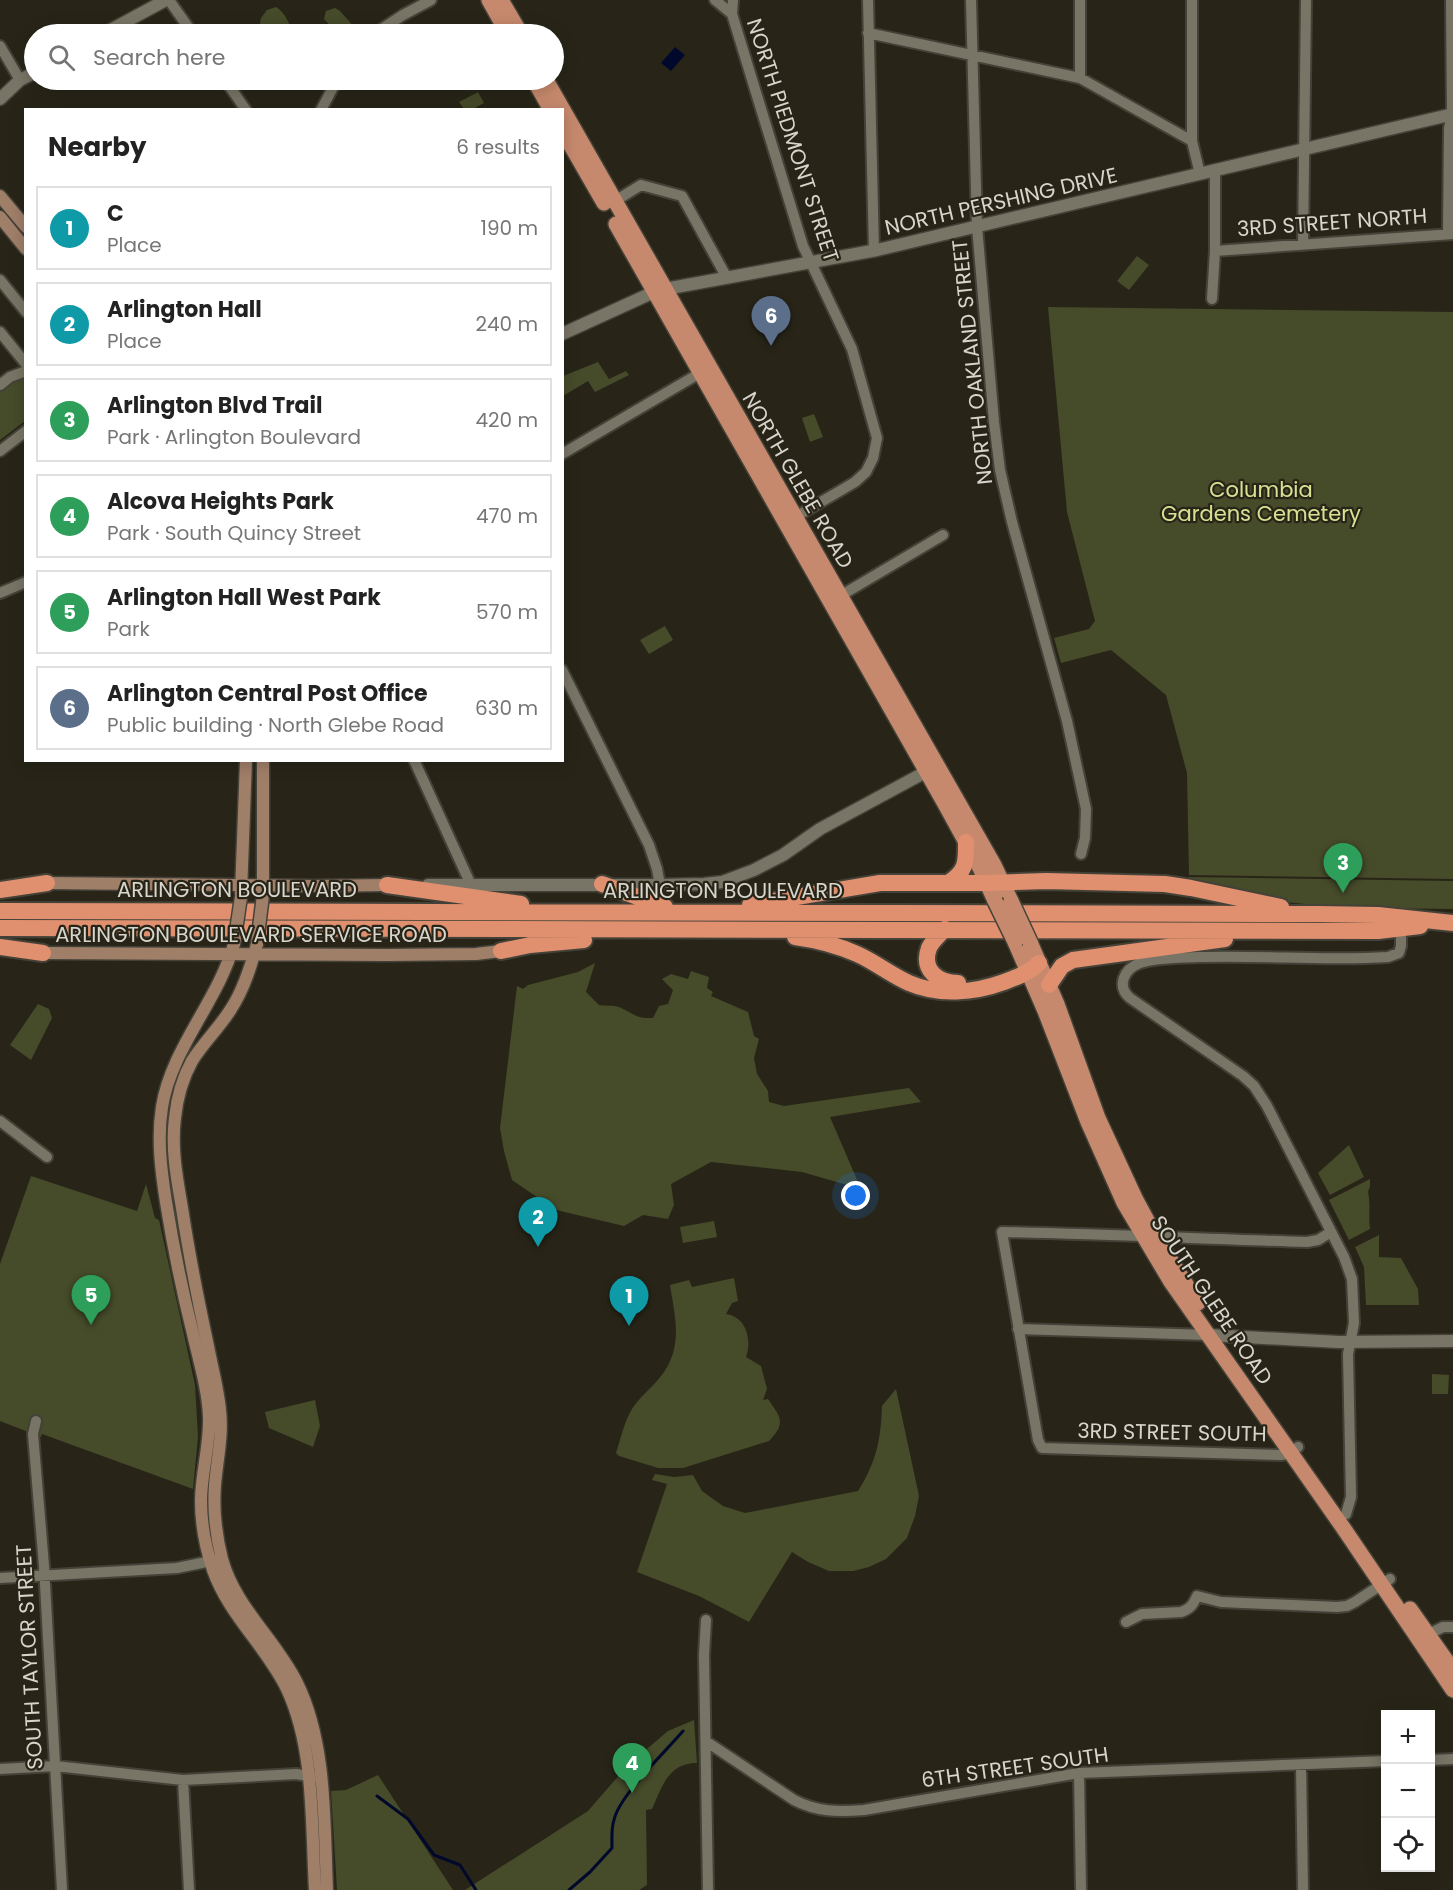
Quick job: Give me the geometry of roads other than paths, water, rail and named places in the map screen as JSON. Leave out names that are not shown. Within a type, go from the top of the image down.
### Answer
[{"type":"highway","points":[[948,883],[959,875],[963,868],[966,861],[966,842]]},
{"type":"highway","points":[[714,912],[870,884],[995,882],[1166,884],[1318,914]]},
{"type":"highway","points":[[0,890],[47,883]]},
{"type":"highway","points":[[602,884],[678,911]]},
{"type":"highway","points":[[387,885],[566,912]]},
{"type":"highway","name":"ARLINGTON BOULEVARD","points":[[0,910],[1318,914],[1378,915],[1449,923]]},
{"type":"highway","name":"ARLINGTON BOULEVARD","points":[[0,928],[1378,931],[1449,923]]},
{"type":"highway","points":[[722,929],[828,943],[859,955],[909,982],[938,991],[976,990],[994,985],[1031,966]]},
{"type":"highway","points":[[945,929],[932,942],[927,955],[928,968],[940,980],[954,983],[977,981],[1031,966]]},
{"type":"highway","points":[[501,951],[558,942],[639,937],[651,930]]},
{"type":"highway","points":[[1049,985],[1062,966],[1073,960],[1218,940],[1271,930]]},
{"type":"highway","points":[[0,947],[43,953]]},
{"type":"main road","points":[[489,0],[502,24]]},
{"type":"main road","points":[[501,0],[515,24]]},
{"type":"main road","points":[[540,90],[550,108]]},
{"type":"main road","name":"NORTH GLEBE ROAD","points":[[550,90],[557,108]]},
{"type":"main road","name":"NORTH GLEBE ROAD","points":[[567,134],[610,203],[995,882],[995,901]]},
{"type":"main road","points":[[0,196],[24,225]]},
{"type":"main road","points":[[0,217],[24,247]]},
{"type":"main road","name":"NORTH GLEBE ROAD","points":[[659,290],[700,373],[790,520]]},
{"type":"main road","points":[[216,1560],[205,1539],[201,1501],[208,1447],[209,1416],[204,1380],[172,1238],[159,1141],[161,1109],[169,1080],[218,988],[233,948],[241,891],[246,762]]},
{"type":"main road","points":[[263,762],[263,890],[256,949],[236,1000],[216,1032],[193,1061],[180,1088],[175,1119],[174,1150],[179,1194],[220,1409],[221,1444],[214,1496],[216,1560],[220,1587],[286,1688],[301,1730],[315,1777],[327,1890]]},
{"type":"main road","name":"NORTH GLEBE ROAD","points":[[931,768],[966,842],[1011,901]]},
{"type":"main road","points":[[47,883],[241,891],[387,885]]},
{"type":"main road","name":"SOUTH GLEBE ROAD","points":[[995,901],[1014,942],[1031,966],[1049,985],[1062,1038]]},
{"type":"main road","name":"SOUTH GLEBE ROAD","points":[[1011,901],[1030,942],[1031,966],[1062,1038],[1124,1203],[1386,1582],[1423,1637],[1453,1690]]},
{"type":"main road","name":"ARLINGTON BOULEVARD SERVICE ROAD","points":[[43,953],[233,948],[401,955],[476,954],[501,951]]},
{"type":"main road","name":"SOUTH GLEBE ROAD","points":[[1294,1450],[1346,1515],[1386,1582]]},
{"type":"main road","name":"SOUTH GLEBE ROAD","points":[[1423,1637],[1453,1670]]},
{"type":"main road","points":[[315,1777],[315,1890]]},
{"type":"street","points":[[123,24],[167,0],[185,24]]},
{"type":"street","points":[[389,24],[431,0]]},
{"type":"street","points":[[716,0],[732,14]]},
{"type":"street","name":"NORTH PIEDMONT STREET","points":[[734,0],[732,14],[803,246],[852,349],[877,438],[873,458],[866,472],[855,482],[790,520]]},
{"type":"street","points":[[868,0],[874,251]]},
{"type":"street","name":"NORTH OAKLAND STREET","points":[[970,0],[977,227],[1000,470],[1012,522],[1067,721],[1086,809],[1085,838],[1081,854]]},
{"type":"street","points":[[1080,0],[1080,78]]},
{"type":"street","points":[[1192,0],[1192,141],[1200,174]]},
{"type":"street","points":[[1303,245],[1306,0]]},
{"type":"street","points":[[1450,234],[1451,0]]},
{"type":"street","points":[[868,33],[1080,78],[1192,141]]},
{"type":"street","points":[[0,46],[20,80]]},
{"type":"street","points":[[0,99],[24,78]]},
{"type":"street","points":[[232,90],[245,108]]},
{"type":"street","points":[[322,108],[332,90]]},
{"type":"street","name":"NORTH PERSHING DRIVE","points":[[564,333],[659,290],[874,251],[1452,114]]},
{"type":"street","points":[[1212,299],[1215,250],[1215,171]]},
{"type":"street","points":[[610,203],[641,185],[682,196],[727,278]]},
{"type":"street","name":"3RD STREET NORTH","points":[[1215,250],[1450,234]]},
{"type":"street","points":[[0,280],[24,310]]},
{"type":"street","points":[[0,332],[21,349]]},
{"type":"street","points":[[0,385],[10,377],[24,372]]},
{"type":"street","points":[[564,453],[700,373]]},
{"type":"street","points":[[0,451],[24,433]]},
{"type":"street","points":[[834,599],[943,535]]},
{"type":"street","points":[[0,593],[24,583]]},
{"type":"street","points":[[564,674],[649,845],[660,885]]},
{"type":"street","points":[[415,762],[471,885]]},
{"type":"street","points":[[387,885],[660,885],[722,882],[739,877],[783,855],[820,829],[931,768]]},
{"type":"street","points":[[0,883],[47,883]]},
{"type":"street","points":[[1346,1515],[1351,1497],[1348,1354],[1354,1323],[1352,1279],[1344,1257],[1267,1106],[1254,1086],[1237,1071],[1127,995],[1123,987],[1124,975],[1134,965],[1147,961],[1223,956],[1389,957],[1399,953],[1401,928]]},
{"type":"street","name":"ARLINGTON BOULEVARD SERVICE ROAD","points":[[0,953],[43,953]]},
{"type":"street","points":[[0,1121],[47,1157]]},
{"type":"street","points":[[1331,1232],[1318,1240],[1307,1242],[1002,1232],[1018,1329],[1350,1342],[1453,1341]]},
{"type":"street","name":"3RD STREET SOUTH","points":[[1018,1329],[1038,1440],[1042,1448],[1281,1455],[1294,1450]]},
{"type":"street","name":"SOUTH TAYLOR STREET","points":[[36,1421],[33,1434],[44,1576],[62,1890]]},
{"type":"street","points":[[0,1578],[177,1568],[216,1560]]},
{"type":"street","points":[[1126,1622],[1142,1614],[1187,1610],[1193,1606],[1197,1596],[1221,1602],[1347,1606],[1386,1582]]},
{"type":"street","points":[[706,1620],[708,1890]]},
{"type":"street","points":[[1423,1637],[1443,1627],[1453,1627]]},
{"type":"street","name":"6TH STREET SOUTH","points":[[707,1742],[794,1800],[825,1811],[864,1810],[1078,1773],[1381,1761]]},
{"type":"street","points":[[1435,1760],[1453,1759]]},
{"type":"street","points":[[1301,1765],[1303,1890]]},
{"type":"street","points":[[0,1769],[55,1766],[183,1780],[292,1774],[315,1777]]},
{"type":"street","points":[[1078,1773],[1081,1890]]},
{"type":"street","points":[[183,1780],[189,1890]]},
{"type":"water","points":[[675,47],[685,55],[671,71],[661,63]]},
{"type":"waterway","points":[[569,1890],[612,1848],[613,1823],[624,1799],[683,1731]]},
{"type":"waterway","points":[[377,1796],[408,1819],[434,1855],[460,1865],[476,1890]]},
{"type":"place","name":"Arlington Central Post Office","points":[[771,346]]},
{"type":"place","name":"Arlington Blvd Trail","points":[[1343,893]]},
{"type":"place","name":"Arlington Hall","points":[[538,1247]]},
{"type":"place","name":"Arlington Hall West Park","points":[[91,1325]]},
{"type":"place","name":"C","points":[[629,1326]]},
{"type":"place","name":"Alcova Heights Park","points":[[632,1793]]},
{"type":"park label","name":"Columbia Gardens Cemetery","points":[[1261,501]]}]
